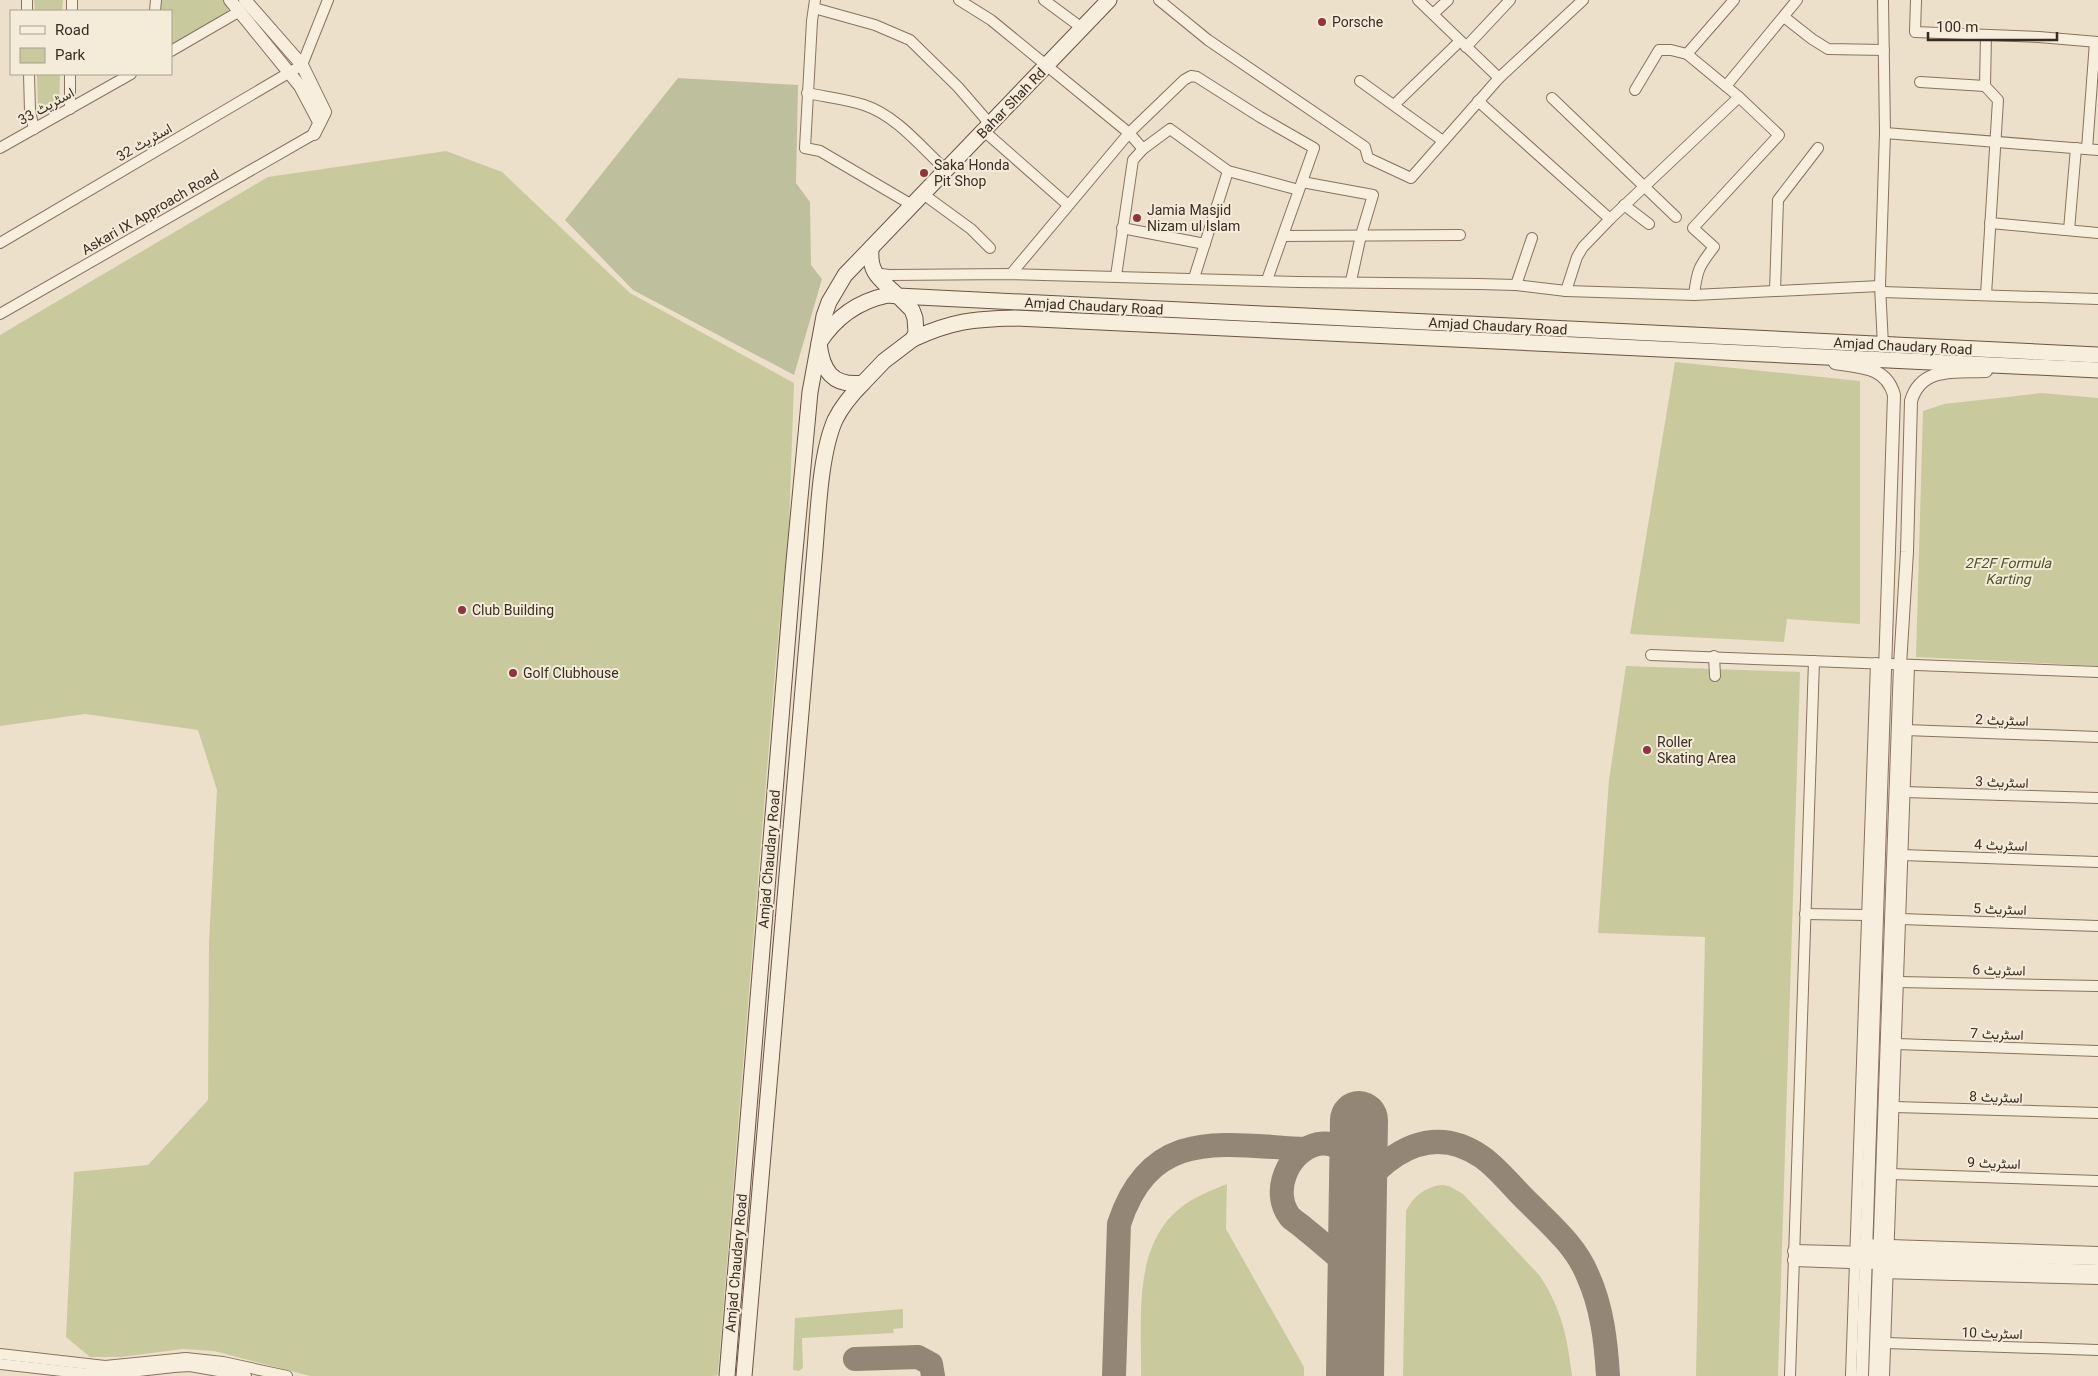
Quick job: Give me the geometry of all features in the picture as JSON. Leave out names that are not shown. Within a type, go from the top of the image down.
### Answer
[{"type":"main road","name":"Bahar Shah Rd","points":[[871,249],[1109,0]]},
{"type":"main road","points":[[871,249],[870,263],[874,273],[906,303],[915,318],[916,333],[913,339],[884,360],[862,382],[846,383],[833,377],[824,367],[819,343],[836,321],[854,308],[879,297],[898,296]]},
{"type":"main road","name":"Amjad Chaudary Road","points":[[727,1376],[793,572],[810,392],[824,316],[836,288],[845,275],[871,249]]},
{"type":"main road","name":"Amjad Chaudary Road","points":[[898,296],[2098,355]]},
{"type":"main road","name":"Amjad Chaudary Road","points":[[913,339],[956,322],[976,319],[1015,318],[2098,370]]},
{"type":"main road","name":"Amjad Chaudary Road","points":[[744,1376],[824,465],[828,441],[836,419],[848,399],[862,382]]},
{"type":"street","points":[[230,0],[248,4],[302,65],[325,112],[314,134]]},
{"type":"street","points":[[302,65],[328,0]]},
{"type":"street","points":[[959,0],[991,20],[1047,64],[1129,133],[1144,148]]},
{"type":"street","points":[[1044,0],[1082,28]]},
{"type":"street","points":[[1159,0],[1208,40],[1365,147],[1368,158],[1410,178],[1498,78],[1583,0]]},
{"type":"street","points":[[1418,0],[1498,78]]},
{"type":"street","points":[[1433,14],[1448,0]]},
{"type":"street","points":[[1394,106],[1510,0]]},
{"type":"street","points":[[1687,54],[1734,0]]},
{"type":"street","points":[[1726,86],[1797,0]]},
{"type":"street","points":[[1883,0],[1885,133],[1881,289],[1883,345]]},
{"type":"street","points":[[1885,133],[2093,149],[2096,42],[1986,34],[1915,32],[1916,0]]},
{"type":"street","points":[[172,50],[248,4]]},
{"type":"street","points":[[248,4],[300,86],[319,122]]},
{"type":"street","points":[[990,248],[971,229],[918,200],[820,151],[805,148],[807,93],[815,4],[910,40],[958,88],[987,128],[1068,205]]},
{"type":"street","points":[[1784,17],[1828,49],[1884,50]]},
{"type":"street","points":[[1985,86],[1986,34]]},
{"type":"street","points":[[1635,90],[1659,50],[1671,50],[1687,54],[1739,97],[1779,135],[1693,228],[1714,247],[1700,264],[1696,274],[1694,295]]},
{"type":"street","name":"اسٹریٹ 32","points":[[0,243],[302,65]]},
{"type":"street","points":[[29,75],[30,111],[34,129]]},
{"type":"street","points":[[70,75],[70,109]]},
{"type":"street","name":"اسٹریٹ 33","points":[[0,148],[129,75]]},
{"type":"street","points":[[1011,274],[1129,133],[1184,80],[1191,76],[1197,77],[1260,117],[1314,148],[1268,280]]},
{"type":"street","points":[[1360,81],[1443,141]]},
{"type":"street","points":[[1920,82],[1985,86],[1998,100],[1986,295]]},
{"type":"street","points":[[807,93],[865,106],[881,114],[896,123],[946,170]]},
{"type":"street","points":[[1566,291],[1576,257],[1583,247],[1739,97]]},
{"type":"street","points":[[1552,98],[1676,217]]},
{"type":"street","points":[[1478,101],[1610,219]]},
{"type":"street","points":[[1116,276],[1133,160],[1144,148],[1170,129],[1228,171],[1300,186],[1373,196],[1361,235],[1351,281]]},
{"type":"street","name":"Askari IX Approach Road","points":[[0,314],[314,134]]},
{"type":"street","points":[[1775,291],[1778,200],[1818,148]]},
{"type":"street","points":[[2069,230],[2076,148]]},
{"type":"street","points":[[1194,278],[1228,171]]},
{"type":"street","points":[[1624,206],[1650,224]]},
{"type":"street","points":[[1990,223],[2098,233]]},
{"type":"street","points":[[1122,228],[1205,244]]},
{"type":"street","points":[[1282,236],[1460,235]]},
{"type":"street","points":[[1516,285],[1532,238]]},
{"type":"street","points":[[874,273],[1011,274],[1516,285],[1566,291],[1694,295],[1881,289],[1986,295],[2098,298]]},
{"type":"street","points":[[1751,352],[1870,368],[1880,373],[1892,388],[1894,395],[1866,915],[1875,1376]]},
{"type":"street","points":[[1862,1376],[1872,1258],[1904,666],[1911,401],[1914,391],[1921,381],[1937,374],[2048,367]]},
{"type":"street","points":[[1651,655],[2098,672]]},
{"type":"street","points":[[1714,656],[1716,676]]},
{"type":"street","points":[[1790,1376],[1814,660]]},
{"type":"street","points":[[1880,663],[1872,1258],[1886,1343],[1884,1376]]},
{"type":"street","points":[[1851,1376],[1872,1258],[1890,1174],[1901,920],[1905,730],[1904,666]]},
{"type":"street","name":"اسٹریٹ 2","points":[[1905,730],[2098,737]]},
{"type":"street","name":"اسٹریٹ 3","points":[[1904,792],[2098,798]]},
{"type":"street","name":"اسٹریٹ 4","points":[[1902,855],[2098,862]]},
{"type":"street","points":[[1805,914],[1866,915]]},
{"type":"street","name":"اسٹریٹ 5","points":[[1901,920],[2098,926]]},
{"type":"street","name":"اسٹریٹ 6","points":[[1899,982],[2098,986]]},
{"type":"street","name":"اسٹریٹ 7","points":[[1896,1044],[2098,1051]]},
{"type":"street","name":"اسٹریٹ 8","points":[[1894,1107],[2098,1113]]},
{"type":"street","name":"اسٹریٹ 9","points":[[1890,1174],[2098,1181]]},
{"type":"street","points":[[1872,1258],[2098,1252]]},
{"type":"street","points":[[1794,1256],[2098,1259]]},
{"type":"street","points":[[1872,1258],[2098,1271]]},
{"type":"street","points":[[1872,1258],[2098,1279]]},
{"type":"street","name":"اسٹریٹ 10","points":[[1886,1343],[2098,1350]]},
{"type":"street","points":[[0,1354],[134,1371],[167,1359],[205,1360],[287,1376]]},
{"type":"street","points":[[0,1364],[89,1374],[190,1366],[246,1376]]},
{"type":"green space","points":[[34,0],[63,0],[62,10],[35,10]]},
{"type":"green space","points":[[159,0],[223,0],[228,5],[228,14],[172,44],[172,10],[158,10]]},
{"type":"green space","points":[[37,75],[60,75],[59,104],[50,112],[38,110]]},
{"type":"green space","points":[[678,78],[798,85],[796,183],[810,202],[811,265],[822,279],[794,375],[633,290],[565,220]]},
{"type":"green space","points":[[446,151],[502,172],[630,293],[794,383],[789,526],[775,671],[718,1374],[716,1376],[310,1376],[214,1351],[183,1349],[121,1357],[90,1357],[66,1337],[74,1172],[148,1165],[208,1100],[209,942],[217,790],[198,730],[85,714],[0,726],[0,335],[268,177]]},
{"type":"green space","points":[[1675,362],[1860,381],[1860,624],[1787,619],[1784,642],[1630,634]]},
{"type":"green space","name":"2F2F Formula Karting","points":[[2042,393],[2098,398],[2098,666],[1916,657],[1923,411],[1944,404]]},
{"type":"green space","points":[[1626,666],[1800,672],[1778,1376],[1696,1376],[1705,937],[1598,933],[1609,780]]},
{"type":"green space","points":[[1227,1184],[1226,1229],[1304,1367],[1304,1376],[1141,1376],[1143,1286],[1153,1244],[1164,1225],[1179,1209],[1196,1198]]},
{"type":"green space","points":[[1442,1185],[1449,1186],[1463,1194],[1540,1276],[1554,1300],[1562,1324],[1572,1376],[1403,1376],[1406,1211],[1420,1193]]},
{"type":"green space","points":[[903,1309],[903,1328],[893,1329],[894,1333],[802,1338],[803,1368],[799,1371],[793,1370],[795,1318]]},
{"type":"taxiway","points":[[1358,1191],[1384,1164],[1414,1146],[1430,1142],[1446,1142],[1464,1147],[1482,1157],[1562,1236],[1583,1265],[1593,1288],[1600,1312],[1608,1376]]},
{"type":"taxiway","points":[[1357,1284],[1354,1272],[1346,1263],[1290,1217],[1284,1207],[1282,1184],[1291,1163],[1299,1154],[1308,1148],[1323,1143],[1337,1147],[1345,1156],[1358,1191]]},
{"type":"taxiway","points":[[1114,1376],[1119,1224],[1133,1192],[1150,1170],[1170,1156],[1193,1148],[1218,1145],[1245,1145],[1305,1149]]},
{"type":"taxiway","points":[[855,1359],[918,1357],[931,1364],[933,1376]]},
{"type":"runway","points":[[1355,1376],[1359,1120]]},
{"type":"place","name":"Porsche","points":[[1322,22]]},
{"type":"place","name":"Saka Honda Pit Shop","points":[[924,173]]},
{"type":"place","name":"Jamia Masjid Nizam ul Islam","points":[[1137,218]]},
{"type":"place","name":"Club Building","points":[[462,610]]},
{"type":"place","name":"Golf Clubhouse","points":[[513,673]]},
{"type":"place","name":"Roller Skating Area","points":[[1647,750]]}]
